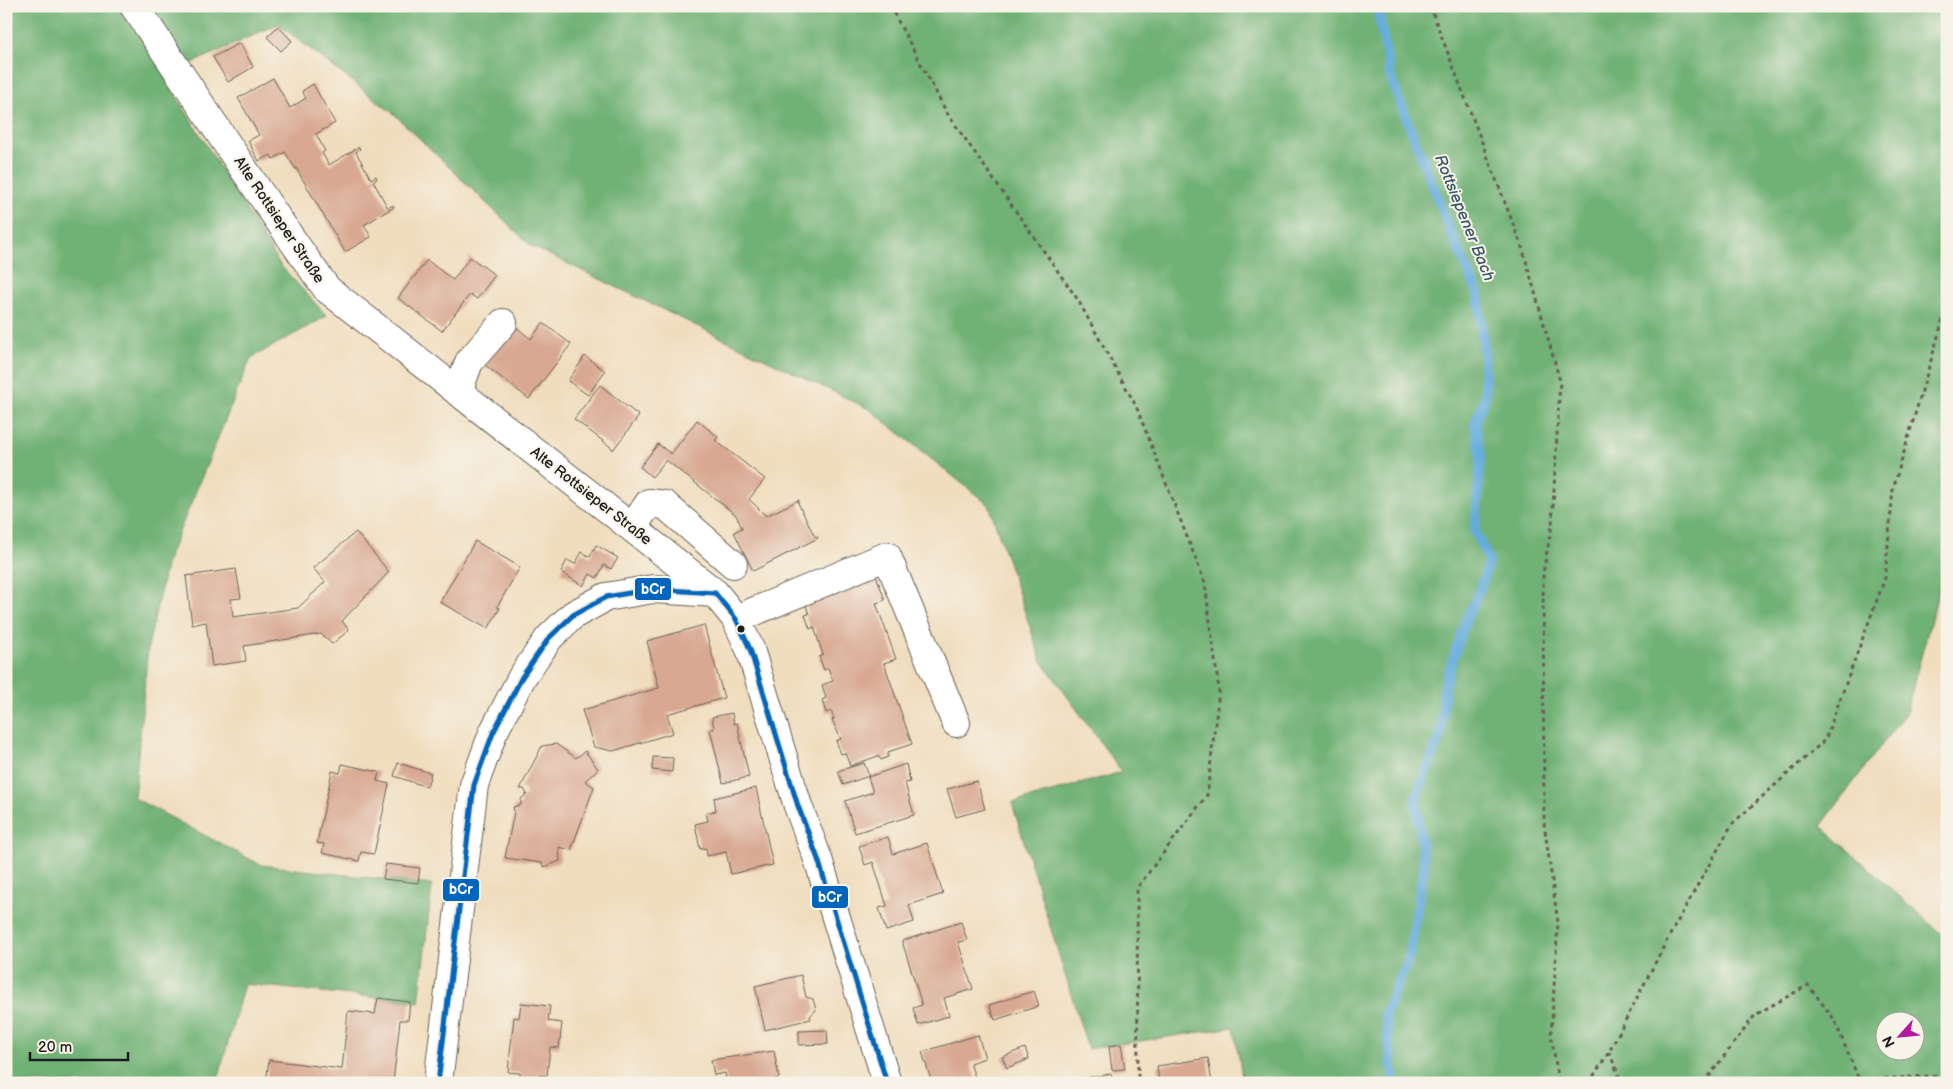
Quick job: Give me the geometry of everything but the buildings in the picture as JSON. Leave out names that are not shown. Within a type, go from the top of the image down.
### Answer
[{"type":"street","name":"Alte Rottsieper Straße","points":[[134,6],[285,231],[327,289],[715,593],[736,619],[750,649],[798,806],[818,859],[887,1083]]},
{"type":"street","points":[[458,392],[470,362],[503,322]]},
{"type":"street","points":[[632,528],[649,503],[665,505],[734,564]]},
{"type":"street","points":[[736,619],[887,556],[956,724]]},
{"type":"street","points":[[438,1083],[474,785],[493,733],[522,677],[548,638],[573,615],[606,597],[653,589],[715,593]]},
{"type":"path","points":[[890,6],[947,113],[1087,316],[1136,406],[1205,583],[1219,691],[1207,795],[1137,888],[1138,1083]]},
{"type":"path","points":[[1430,6],[1523,250],[1560,381],[1552,524],[1543,573],[1544,823],[1558,923],[1551,1035],[1558,1083]]},
{"type":"path","points":[[1589,1083],[1609,1052],[1666,942],[1732,824],[1825,740],[1885,578],[1893,488],[1947,306]]},
{"type":"path","points":[[1704,1083],[1755,1015],[1808,986],[1834,1019],[1859,1080],[1947,1075]]},
{"type":"path","points":[[1609,1052],[1622,1083]]},
{"type":"green space","points":[[6,6],[1947,6],[1947,561],[1906,712],[1821,826],[1947,939],[1947,1083],[1243,1083],[1234,1027],[1088,1049],[1012,803],[1122,772],[1041,660],[989,505],[869,409],[531,246],[394,114],[278,24],[164,76],[280,265],[327,316],[251,358],[167,561],[148,647],[134,798],[261,865],[432,885],[419,1002],[244,984],[217,1083],[6,1083]]},
{"type":"waterway","name":"Rottsiepener Bach","points":[[1377,6],[1391,79],[1451,233],[1478,293],[1484,351],[1485,397],[1475,424],[1481,456],[1475,532],[1489,561],[1480,589],[1465,622],[1445,683],[1440,736],[1415,800],[1424,866],[1409,958],[1385,1014],[1394,1083]]},
{"type":"transit line","name":"bCr","points":[[438,1083],[474,785],[493,733],[522,677],[549,638],[573,615],[606,597],[653,589],[715,593],[736,619],[750,649],[798,806],[818,859],[887,1083]]}]
